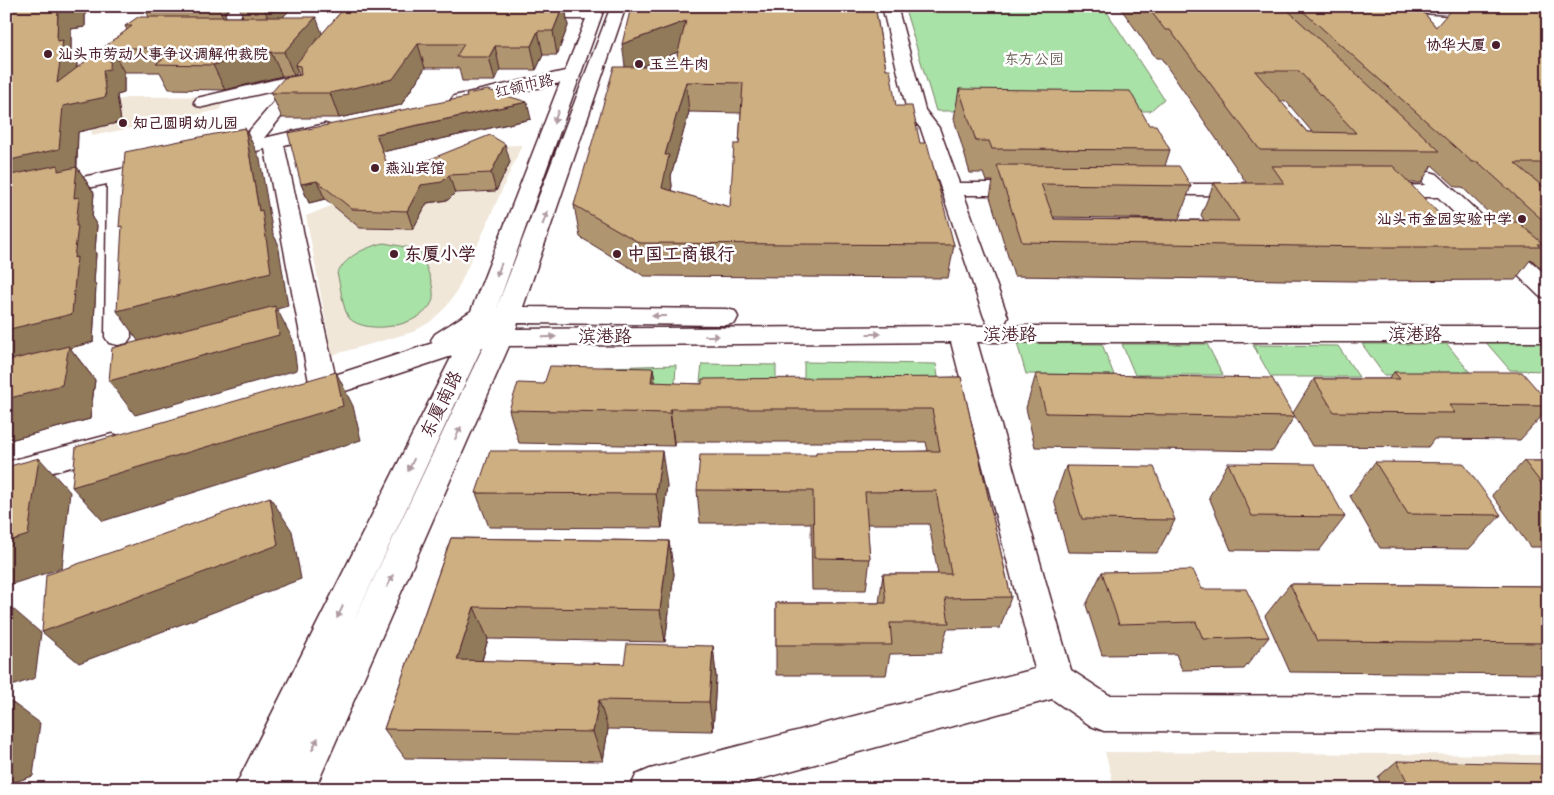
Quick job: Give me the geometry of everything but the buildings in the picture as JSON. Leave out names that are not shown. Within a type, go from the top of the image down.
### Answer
[{"type":"street","points":[[230,18],[242,6]]},
{"type":"street","points":[[889,6],[916,111],[930,128],[996,317]]},
{"type":"street","points":[[1393,6],[1480,12],[1497,9],[1457,6]]},
{"type":"street","points":[[1542,8],[1548,12]]},
{"type":"street","points":[[518,14],[604,9]]},
{"type":"street","name":"东厦南路","points":[[254,789],[491,327],[572,75],[604,9]]},
{"type":"street","name":"东厦南路","points":[[295,789],[491,327],[604,9]]},
{"type":"street","points":[[210,18],[230,18],[242,22],[234,35]]},
{"type":"street","points":[[216,35],[264,35]]},
{"type":"street","points":[[245,148],[312,69]]},
{"type":"street","name":"红领巾路","points":[[444,103],[572,75]]},
{"type":"street","points":[[203,102],[244,94],[282,83],[300,83]]},
{"type":"street","points":[[6,199],[339,127]]},
{"type":"street","points":[[273,141],[324,388]]},
{"type":"street","points":[[1415,164],[1548,291]]},
{"type":"street","points":[[116,176],[118,337]]},
{"type":"street","points":[[951,188],[1050,189]]},
{"type":"street","points":[[1138,190],[1266,190]]},
{"type":"street","points":[[1364,191],[1443,191]]},
{"type":"street","name":"滨港路","points":[[491,327],[996,317],[1548,318]]},
{"type":"street","points":[[276,401],[324,388],[417,358],[491,327]]},
{"type":"street","name":"滨港路","points":[[491,327],[962,334],[1548,334]]},
{"type":"street","points":[[962,334],[1056,681],[1104,713],[1548,714]]},
{"type":"street","points":[[6,474],[141,437]]},
{"type":"street","points":[[650,789],[1056,681]]},
{"type":"shaded area","name":"知己圆明幼儿园","points":[[224,96],[220,110],[92,136],[90,106],[132,97]]},
{"type":"shaded area","name":"东厦小学","points":[[522,145],[457,291],[446,307],[430,322],[413,332],[332,355],[306,216],[478,146]]},
{"type":"shaded area","points":[[1105,752],[1548,755],[1548,789],[1115,789]]},
{"type":"green space","name":"东方公园","points":[[904,6],[1103,6],[1164,99],[1150,111],[936,111]]},
{"type":"green space","points":[[384,243],[411,248],[421,253],[432,284],[432,302],[417,317],[406,322],[394,326],[368,326],[357,323],[349,318],[343,303],[337,273],[346,261],[357,253]]},
{"type":"green space","points":[[1483,339],[1548,339],[1548,371],[1510,370]]},
{"type":"green space","points":[[1017,343],[1102,344],[1114,375],[1026,374]]},
{"type":"green space","points":[[1122,344],[1207,344],[1223,375],[1135,375]]},
{"type":"green space","points":[[1362,344],[1447,344],[1472,375],[1384,375]]},
{"type":"green space","points":[[1253,345],[1338,346],[1359,377],[1271,377]]},
{"type":"green space","points":[[804,362],[936,364],[939,383],[804,382]]},
{"type":"green space","points":[[702,364],[776,365],[776,383],[700,382]]},
{"type":"green space","points":[[676,365],[675,383],[569,383],[604,367]]},
{"type":"place","name":"协华大厦","points":[[1496,45]]},
{"type":"place","name":"汕头市劳动人事争议调解仲裁院","points":[[48,54]]},
{"type":"place","name":"玉兰牛肉","points":[[639,64]]},
{"type":"place","name":"知己圆明幼儿园","points":[[123,123]]},
{"type":"place","name":"燕汕宾馆","points":[[375,168]]},
{"type":"place","name":"汕头市金园实验中学","points":[[1522,219]]},
{"type":"place","name":"东厦小学","points":[[394,254]]},
{"type":"place","name":"中国工商银行","points":[[617,254]]}]
